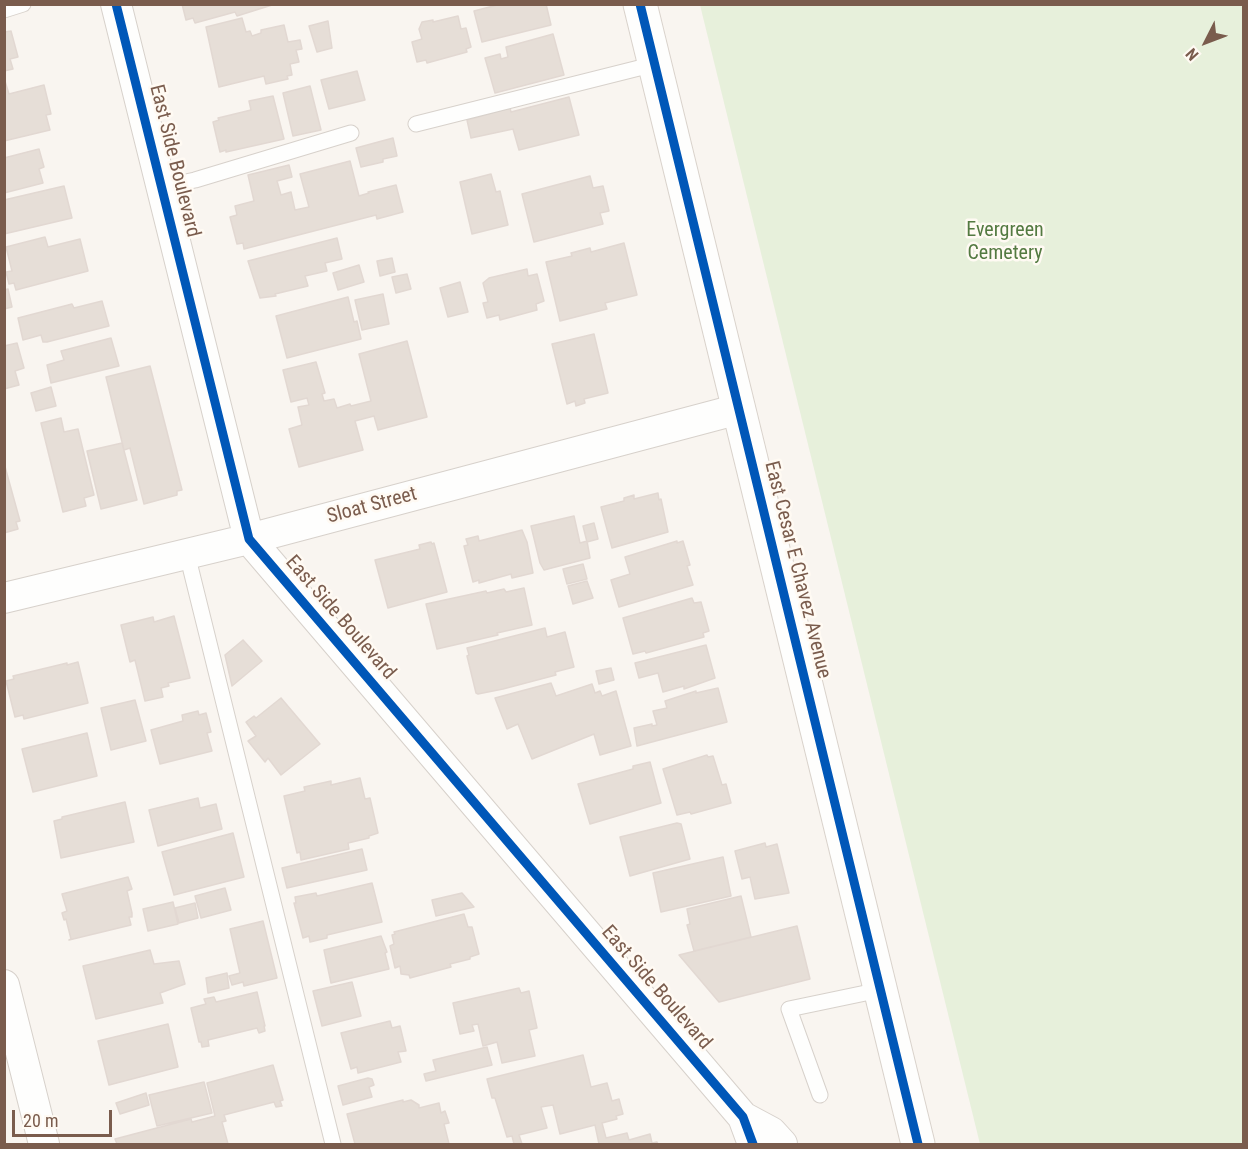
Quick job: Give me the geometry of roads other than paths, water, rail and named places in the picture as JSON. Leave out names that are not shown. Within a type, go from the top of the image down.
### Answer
[{"type":"main road","name":"East Cesar E Chavez Avenue","points":[[640,4],[918,1144]]},
{"type":"street","name":"East Side Boulevard","points":[[116,4],[249,539],[748,1131],[771,1132],[782,1144]]},
{"type":"street","name":"Sloat Street","points":[[4,598],[249,539],[739,409]]},
{"type":"street","points":[[4,985],[44,1144]]},
{"type":"lane","points":[[4,10],[23,4]]},
{"type":"lane","points":[[416,124],[654,64]]},
{"type":"lane","points":[[162,187],[195,180],[351,133]]},
{"type":"lane","points":[[187,554],[333,1144]]},
{"type":"lane","points":[[819,1095],[789,1009],[880,990]]},
{"type":"park label","name":"Evergreen Cemetery","points":[[1005,242]]}]
